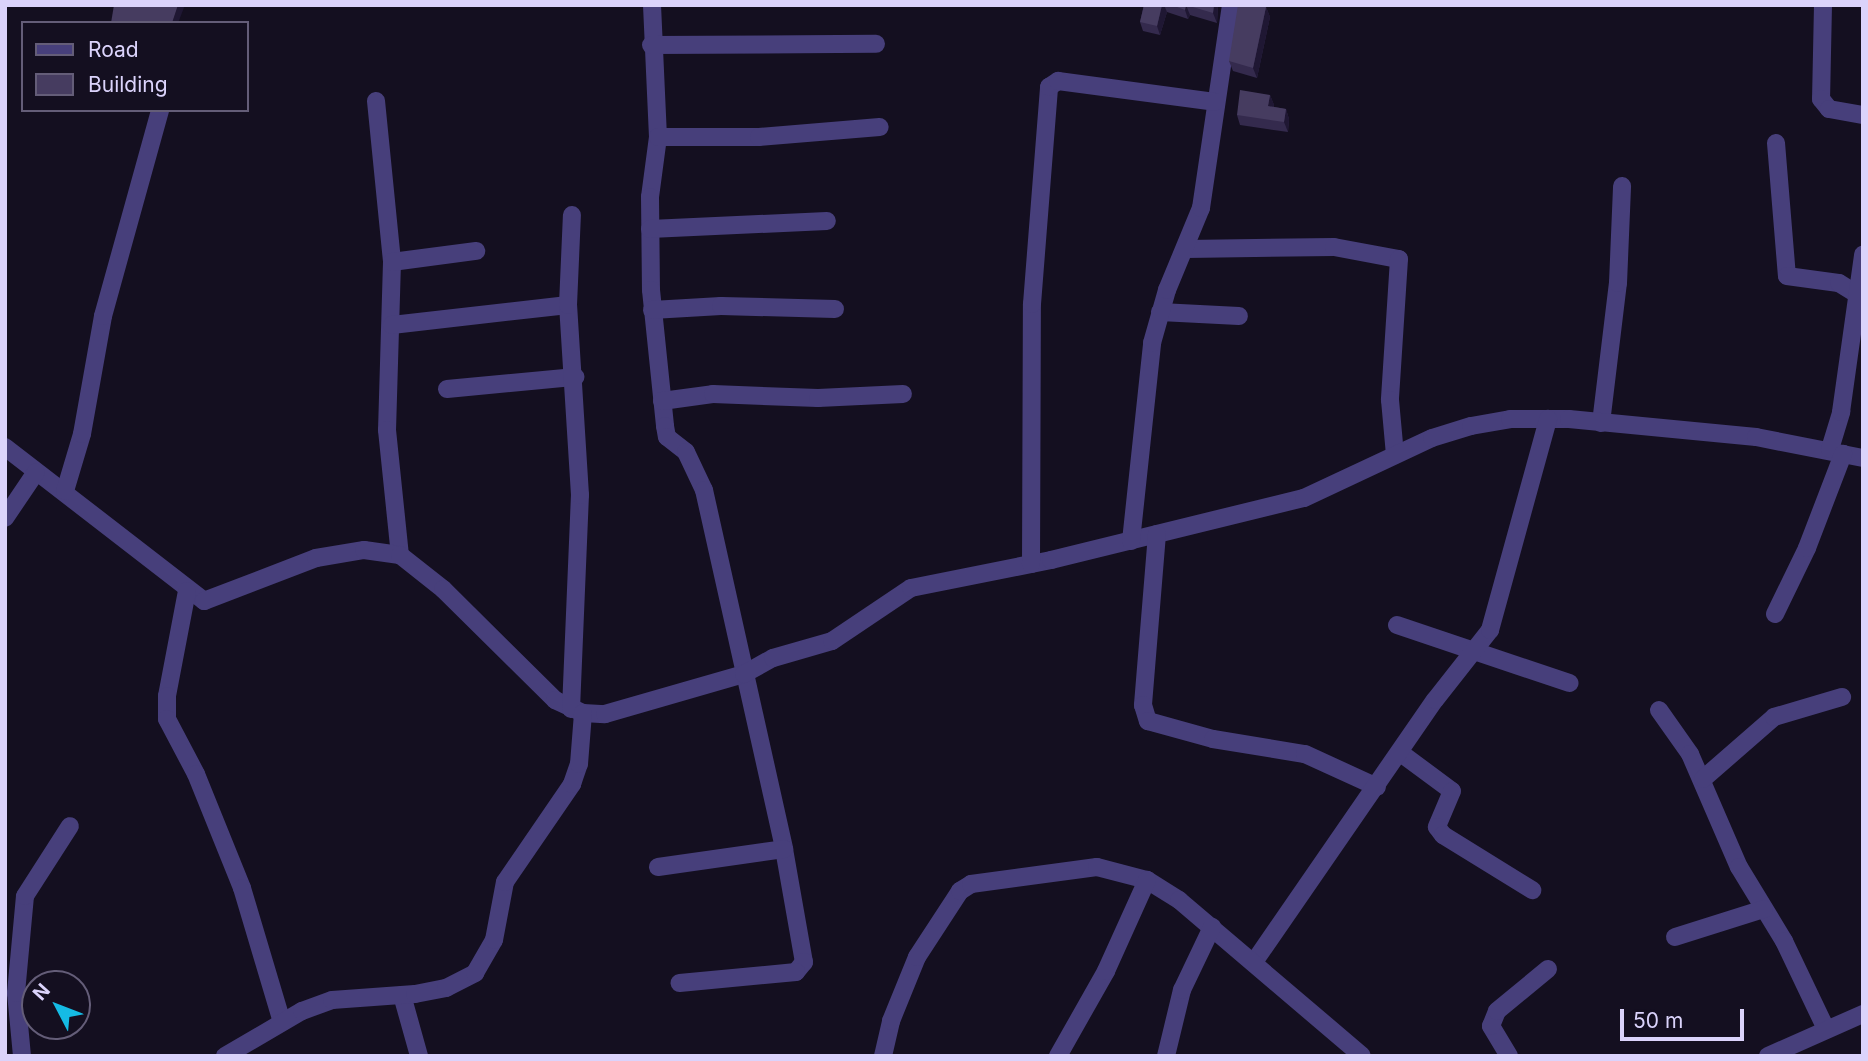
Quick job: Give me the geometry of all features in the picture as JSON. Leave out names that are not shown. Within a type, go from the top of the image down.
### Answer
[{"type":"street","points":[[652,5],[651,46],[658,137],[650,229],[652,310],[667,436],[686,452],[704,490],[784,849],[802,969],[680,983]]},
{"type":"street","points":[[1131,541],[1152,343],[1160,312],[1186,249],[1210,163],[1218,111],[1215,102],[1231,5]]},
{"type":"street","points":[[1823,5],[1821,99],[1829,109],[1863,115]]},
{"type":"street","points":[[651,46],[876,44]]},
{"type":"street","points":[[1031,564],[1032,304],[1049,87],[1058,81],[1215,102]]},
{"type":"street","points":[[376,101],[392,262],[387,430],[400,555]]},
{"type":"street","points":[[65,491],[82,434],[95,347],[159,112]]},
{"type":"street","points":[[658,137],[759,137],[880,127]]},
{"type":"street","points":[[1776,143],[1787,276],[1839,283],[1858,295]]},
{"type":"street","points":[[1601,423],[1618,283],[1622,186]]},
{"type":"street","points":[[225,1056],[282,1023],[332,1000],[402,995],[446,988],[483,965],[494,940],[505,882],[572,784],[579,764],[577,711],[580,495],[575,377],[568,305],[572,215]]},
{"type":"street","points":[[650,229],[827,221]]},
{"type":"street","points":[[1186,249],[1334,247],[1399,258],[1390,400],[1395,454]]},
{"type":"street","points":[[392,262],[476,251]]},
{"type":"street","points":[[1775,614],[1807,548],[1836,452],[1863,254]]},
{"type":"street","points":[[392,325],[568,305]]},
{"type":"street","points":[[652,310],[721,306],[835,309]]},
{"type":"street","points":[[1160,312],[1239,316]]},
{"type":"street","points":[[447,389],[575,377]]},
{"type":"street","points":[[662,401],[713,394],[818,398],[904,394]]},
{"type":"street","points":[[5,447],[65,491],[187,591],[204,601],[316,558],[364,550],[400,555],[443,589],[555,700],[577,711],[627,708],[744,674],[774,658],[832,641],[911,588],[1131,541],[1313,495],[1395,454],[1471,426],[1510,419],[1601,423],[1756,437],[1863,458]]},
{"type":"street","points":[[1254,962],[1471,652],[1490,630],[1497,614],[1548,419]]},
{"type":"street","points":[[5,518],[36,471]]},
{"type":"street","points":[[1157,534],[1143,705],[1149,722],[1213,739],[1305,754],[1377,787]]},
{"type":"street","points":[[187,591],[167,696],[167,719],[196,774],[242,888],[282,1023]]},
{"type":"street","points":[[1397,625],[1569,683]]},
{"type":"street","points":[[1703,779],[1774,718],[1842,697]]},
{"type":"street","points":[[1659,710],[1703,779],[1739,867],[1764,909],[1826,1029]]},
{"type":"street","points":[[1402,754],[1452,792],[1437,827],[1443,835],[1532,890]]},
{"type":"street","points":[[19,1055],[16,993],[25,896],[70,826]]},
{"type":"street","points":[[658,867],[784,849]]},
{"type":"street","points":[[883,1056],[891,1021],[917,957],[950,903],[971,884],[1097,867],[1147,880],[1212,927],[1362,1056]]},
{"type":"street","points":[[1058,1056],[1106,971],[1147,880]]},
{"type":"street","points":[[1675,937],[1764,909]]},
{"type":"street","points":[[1166,1056],[1182,990],[1212,927]]},
{"type":"street","points":[[1509,1056],[1491,1026],[1497,1011],[1548,969]]},
{"type":"street","points":[[402,995],[419,1056]]},
{"type":"street","points":[[1768,1056],[1794,1051],[1826,1029],[1863,1014]]},
{"type":"building","points":[[114,5],[178,5],[173,21],[111,21]]},
{"type":"building","points":[[1144,5],[1162,5],[1157,26],[1140,22]]},
{"type":"building","points":[[1172,5],[1186,5],[1185,10]]},
{"type":"building","points":[[1186,5],[1214,5],[1213,13]]},
{"type":"building","points":[[1238,5],[1266,7],[1253,68],[1229,61]]},
{"type":"building","points":[[1240,90],[1270,95],[1268,106],[1286,109],[1284,122],[1237,115]]}]
